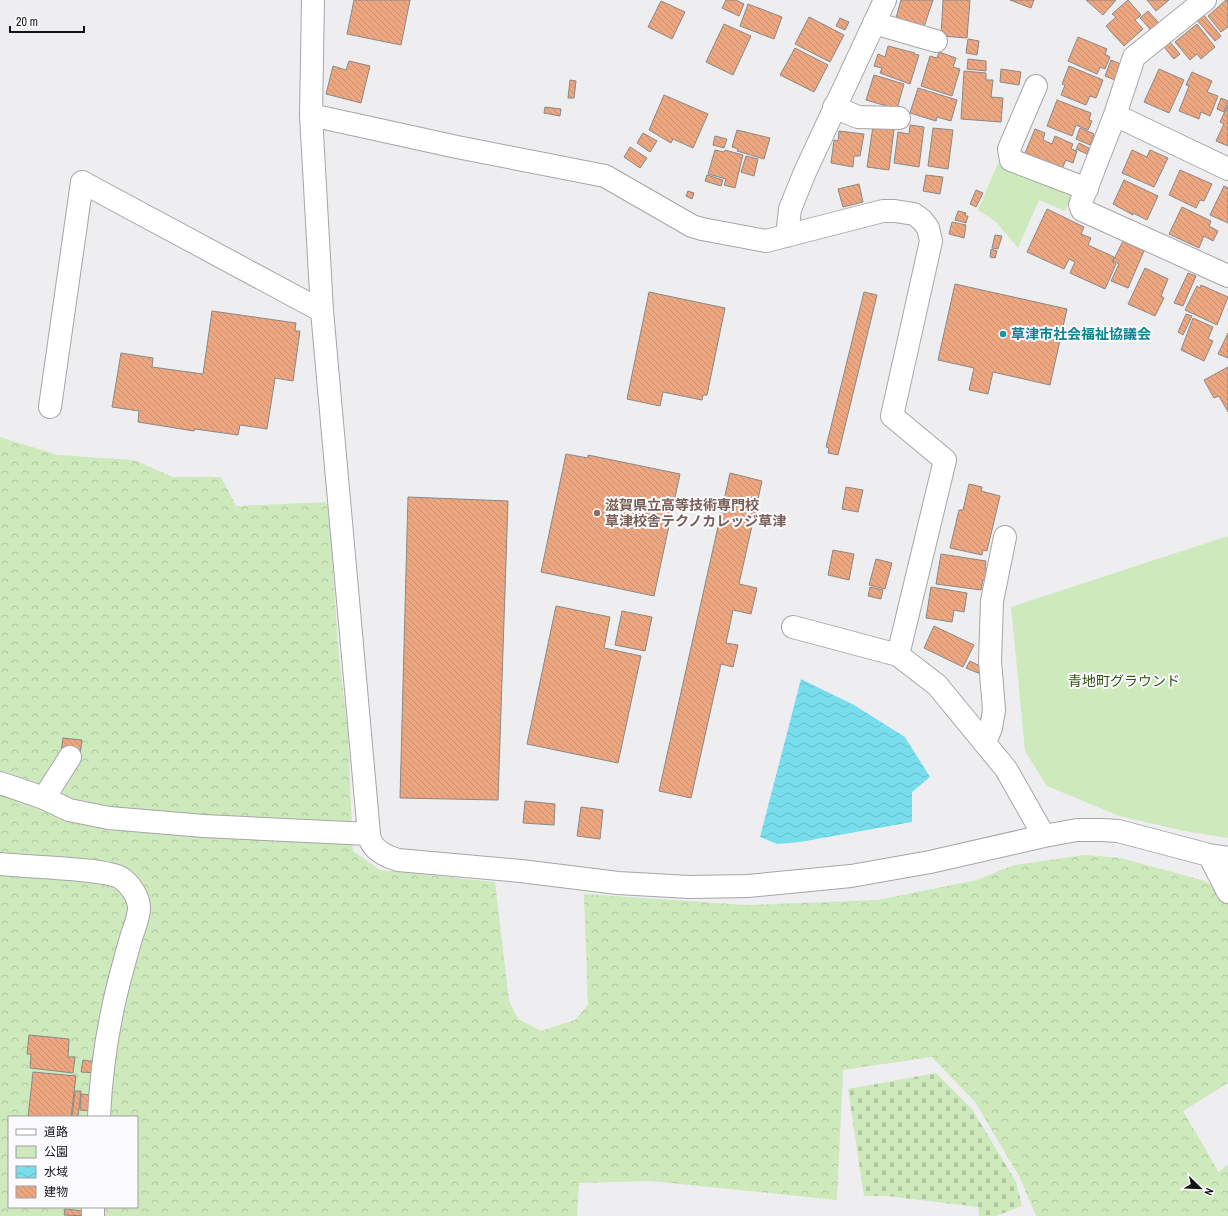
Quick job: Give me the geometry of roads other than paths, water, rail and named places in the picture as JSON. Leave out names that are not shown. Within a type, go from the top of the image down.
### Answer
[{"type":"street","points":[[313,0],[311,115],[322,311],[369,839],[377,850],[386,856],[398,860],[521,871],[618,884],[689,887],[748,886],[851,876],[930,862],[1076,830],[1118,831],[1219,856],[1228,892]]},
{"type":"street","points":[[787,236],[790,209],[834,107],[885,0]]},
{"type":"street","points":[[1205,0],[1134,58],[1115,115],[1080,205],[1082,210],[1228,276]]},
{"type":"street","points":[[874,22],[936,41]]},
{"type":"street","points":[[1036,86],[1008,149],[1011,160],[1086,189]]},
{"type":"street","points":[[834,107],[858,118],[899,118]]},
{"type":"street","points":[[311,115],[457,147],[605,176],[692,226],[766,241],[883,211],[914,214],[922,220],[928,228],[931,241],[892,416],[945,460],[898,655]]},
{"type":"street","points":[[1115,115],[1228,169]]},
{"type":"street","points":[[50,407],[82,182],[322,311]]},
{"type":"street","points":[[985,742],[991,728],[994,710],[990,661],[992,600],[1005,537]]},
{"type":"street","points":[[793,627],[898,655],[937,685],[1006,769],[1044,836]]},
{"type":"street","points":[[44,798],[70,757]]},
{"type":"street","points":[[0,783],[44,798],[69,810],[109,818],[204,826],[369,834]]},
{"type":"street","points":[[0,864],[105,874],[120,877],[131,888],[137,899],[139,908],[137,922],[119,983],[110,1023],[100,1091],[99,1116]]},
{"type":"water","points":[[801,679],[854,705],[905,737],[930,777],[912,792],[912,822],[800,842],[777,844],[760,837]]},
{"type":"place","name":"草津市社会福祉協議会","points":[[1003,334]]},
{"type":"place","name":"滋賀県立高等技術専門校 草津校舎テクノカレッジ草津","points":[[597,513]]},
{"type":"park label","name":"青地町グラウンド","points":[[1124,681]]}]
